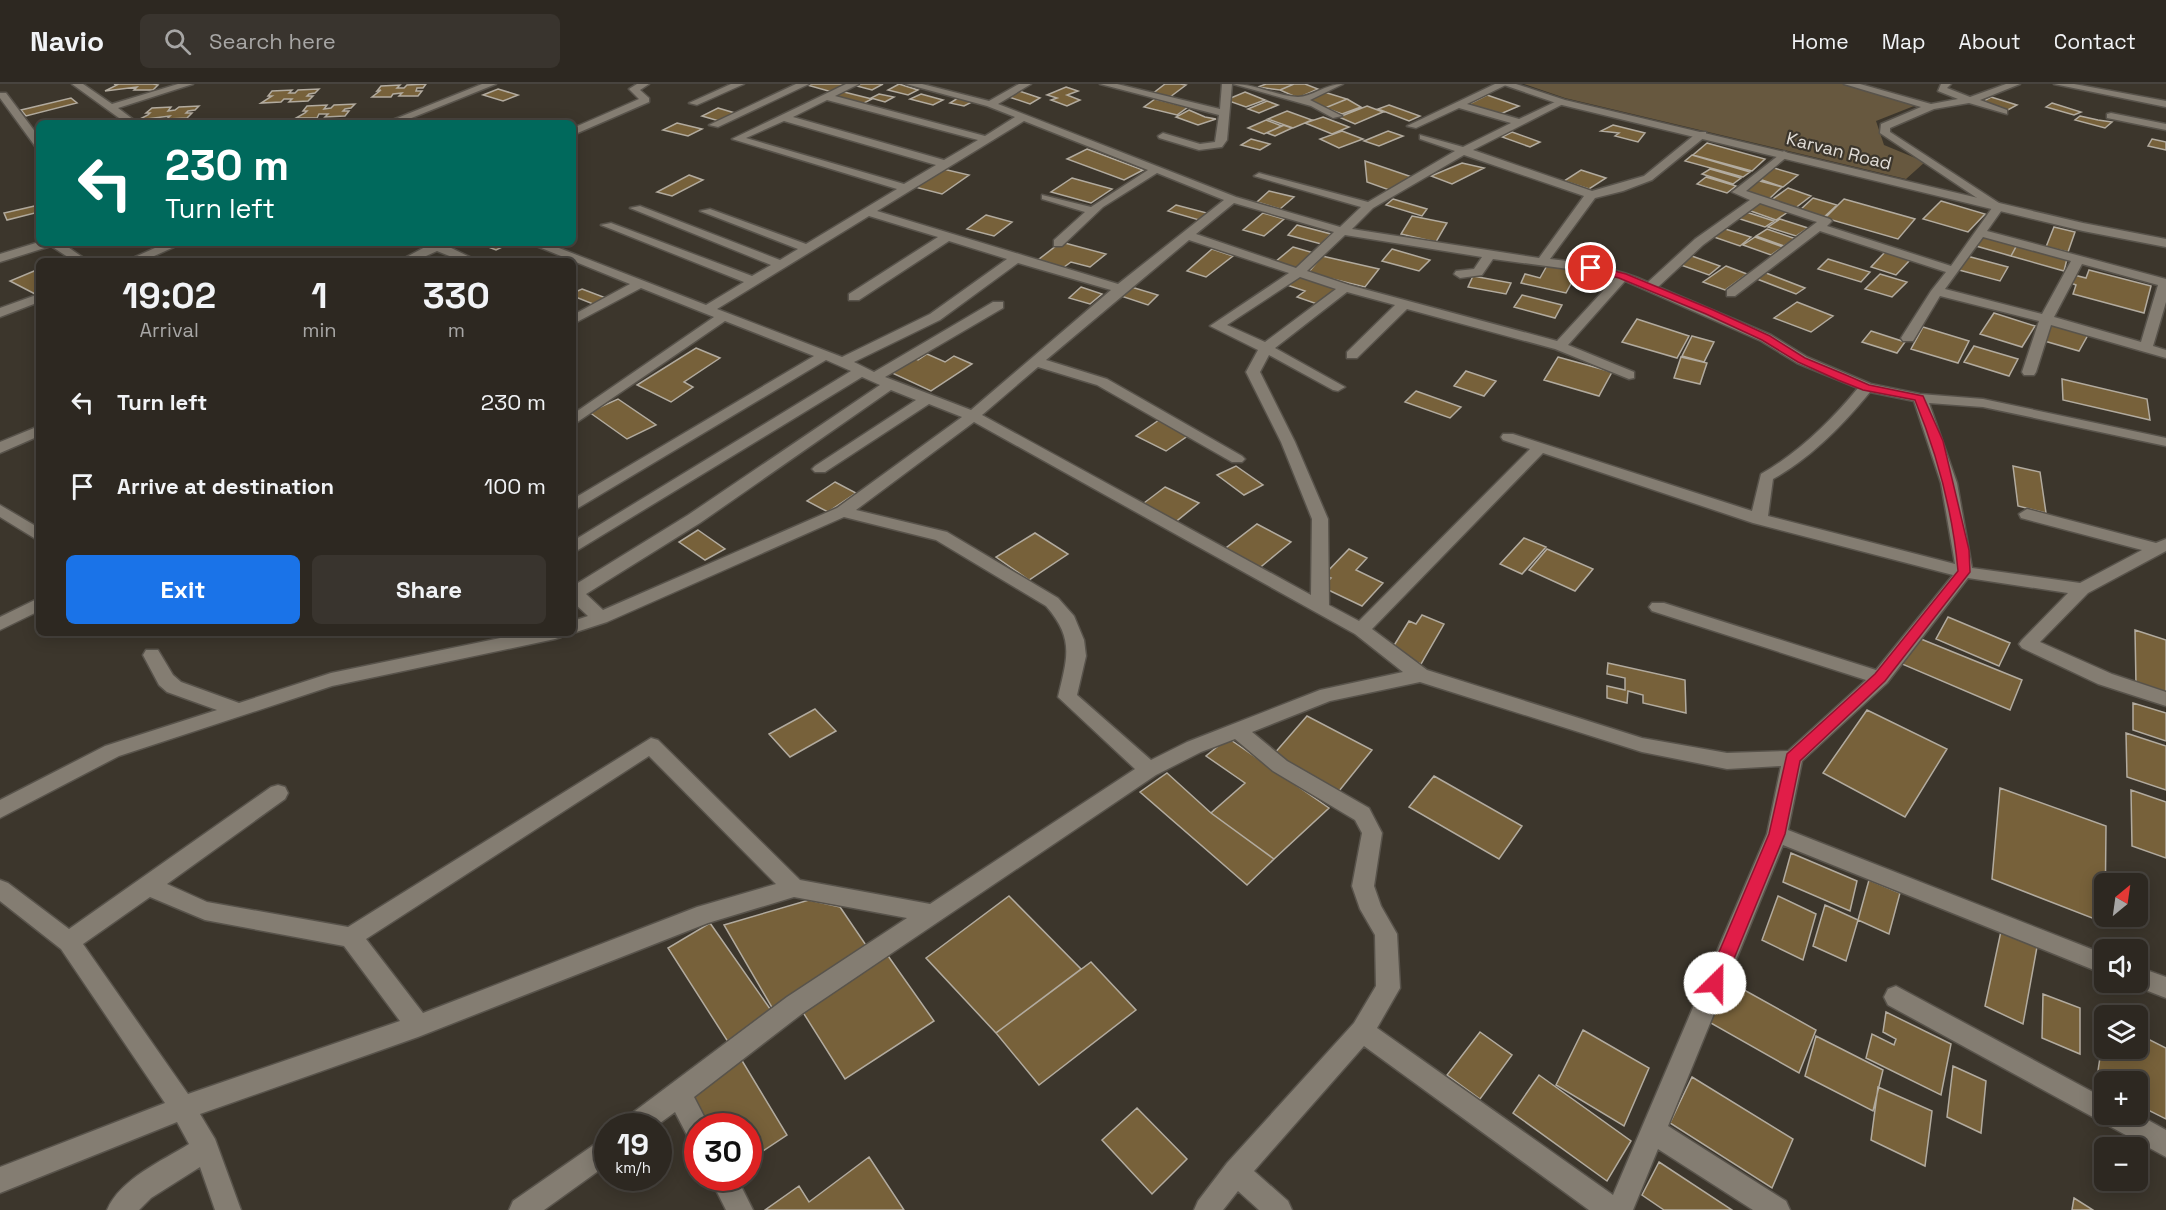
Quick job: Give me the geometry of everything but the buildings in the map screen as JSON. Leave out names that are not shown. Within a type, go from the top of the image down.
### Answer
[{"type":"street","points":[[77,84],[127,120]]},
{"type":"street","points":[[109,108],[188,84]]},
{"type":"street","points":[[464,84],[476,89]]},
{"type":"street","points":[[398,120],[491,84]]},
{"type":"street","points":[[576,131],[646,100],[634,89],[644,84]]},
{"type":"street","points":[[694,103],[739,84]]},
{"type":"street","points":[[714,125],[804,84]]},
{"type":"street","points":[[854,84],[737,139],[905,188]]},
{"type":"street","points":[[911,84],[990,104],[1232,199],[1343,231],[1490,255],[1543,260],[1623,276],[1766,338],[1802,360],[1867,387],[1920,398],[1983,403],[2166,442]]},
{"type":"street","points":[[990,104],[1026,84]]},
{"type":"street","points":[[1105,84],[1223,113]]},
{"type":"street","points":[[1163,136],[1198,147],[1218,145],[1222,140],[1227,84]]},
{"type":"street","points":[[1238,84],[1301,100],[1337,116]]},
{"type":"street","points":[[1301,100],[1338,84]]},
{"type":"street","points":[[1412,126],[1504,84]]},
{"type":"street","name":"Karvan Road","points":[[1504,84],[1562,102],[1998,207],[2166,243]]},
{"type":"street","points":[[1849,84],[1931,107]]},
{"type":"street","points":[[1946,84],[1941,89],[2003,112]]},
{"type":"street","points":[[1908,338],[1937,291],[1954,271],[1998,207],[1885,133],[1885,126],[1931,107],[1972,99],[2015,84]]},
{"type":"street","points":[[2059,84],[2082,86],[2166,104]]},
{"type":"street","points":[[3,94],[36,140]]},
{"type":"street","points":[[826,97],[986,139]]},
{"type":"street","points":[[1338,387],[1266,348],[1217,326],[1299,272],[1369,206],[1462,151],[1562,102]]},
{"type":"street","points":[[1460,105],[1520,123]]},
{"type":"street","points":[[2111,116],[2166,127]]},
{"type":"street","points":[[783,117],[945,164]]},
{"type":"street","points":[[706,310],[1021,118]]},
{"type":"street","points":[[1424,137],[1592,195],[1619,189],[1648,178],[1702,134]]},
{"type":"street","points":[[1731,293],[1826,221],[1738,192],[1784,154]]},
{"type":"street","points":[[1058,243],[1093,211],[1156,169]]},
{"type":"street","points":[[1259,176],[1369,206]]},
{"type":"street","points":[[1543,260],[1564,229],[1592,195]]},
{"type":"street","points":[[1046,197],[1093,211]]},
{"type":"street","points":[[576,626],[601,618],[843,512],[973,416],[1034,361],[1232,199]]},
{"type":"street","points":[[1650,286],[1699,242],[1760,199]]},
{"type":"street","points":[[636,208],[780,264]]},
{"type":"street","points":[[706,211],[806,248]]},
{"type":"street","points":[[869,212],[948,236],[1014,260],[1120,289]]},
{"type":"street","points":[[607,225],[753,281]]},
{"type":"street","points":[[1818,227],[1954,271]]},
{"type":"street","points":[[1980,234],[2165,283],[2146,348]]},
{"type":"street","points":[[1187,235],[1344,288],[1560,346],[1629,375]]},
{"type":"street","points":[[854,297],[948,236]]},
{"type":"street","points":[[0,258],[39,246]]},
{"type":"street","points":[[59,246],[77,258]]},
{"type":"street","points":[[140,258],[170,246]]},
{"type":"street","points":[[411,258],[433,246]]},
{"type":"street","points":[[441,246],[466,258]]},
{"type":"street","points":[[542,246],[571,258]]},
{"type":"street","points":[[1460,273],[1478,273],[1490,255]]},
{"type":"street","points":[[576,260],[843,362],[890,385],[973,416],[1361,630],[1420,675],[1642,745],[1727,761],[1793,758]]},
{"type":"street","points":[[843,362],[935,317],[1014,260]]},
{"type":"street","points":[[2029,372],[2046,319],[2078,260]]},
{"type":"street","points":[[1560,346],[1623,276]]},
{"type":"street","points":[[576,318],[637,285]]},
{"type":"street","points":[[1320,609],[1320,519],[1288,442],[1253,372],[1266,348],[1344,288]]},
{"type":"street","points":[[1937,291],[2046,319],[2166,354]]},
{"type":"street","points":[[0,313],[36,298]]},
{"type":"street","points":[[1352,355],[1405,303]]},
{"type":"street","points":[[576,305],[590,311]]},
{"type":"street","points":[[576,546],[868,374],[998,305]]},
{"type":"street","points":[[576,419],[722,317]]},
{"type":"street","points":[[576,504],[639,464],[825,355]]},
{"type":"street","points":[[1034,361],[1102,382],[1237,459]]},
{"type":"street","points":[[576,591],[694,519],[819,431],[890,385]]},
{"type":"street","points":[[1759,519],[1766,477],[1786,466],[1841,418],[1867,387]]},
{"type":"street","points":[[1620,1210],[1777,834],[1793,758],[1880,678],[1964,572],[1962,550],[1938,441],[1920,398]]},
{"type":"street","points":[[820,469],[927,399]]},
{"type":"street","points":[[0,448],[36,431]]},
{"type":"street","points":[[1508,437],[1759,519],[1964,572],[2082,589]]},
{"type":"street","points":[[1361,630],[1540,448]]},
{"type":"street","points":[[0,510],[36,534]]},
{"type":"street","points":[[843,512],[941,536],[1052,602],[1068,620],[1075,640],[1077,656],[1067,697],[1149,770]]},
{"type":"street","points":[[2027,514],[2161,546]]},
{"type":"street","points":[[2161,546],[2082,589],[2028,644],[2105,679],[2166,699]]},
{"type":"street","points":[[576,594],[601,618]]},
{"type":"street","points":[[0,624],[36,606]]},
{"type":"street","points":[[1658,608],[1880,678]]},
{"type":"street","points":[[0,810],[112,751],[331,680],[541,636]]},
{"type":"street","points":[[152,656],[166,680],[174,687],[238,710]]},
{"type":"street","points":[[654,1113],[795,1005],[936,914],[1149,770],[1194,747],[1327,695],[1420,675]]},
{"type":"street","points":[[1207,1210],[1236,1172],[1362,1031],[1388,988],[1386,934],[1371,909],[1363,886],[1372,832],[1362,814],[1280,766],[1238,730]]},
{"type":"street","points":[[148,885],[205,911],[351,937],[651,745],[794,888]]},
{"type":"street","points":[[69,942],[278,793]]},
{"type":"street","points":[[1777,834],[2094,959]]},
{"type":"street","points":[[0,1180],[183,1108],[418,1026],[705,914],[794,888],[936,914]]},
{"type":"street","points":[[0,890],[69,942],[183,1108],[206,1148],[228,1210]]},
{"type":"street","points":[[351,937],[418,1026]]},
{"type":"street","points":[[2148,980],[2166,988]]},
{"type":"street","points":[[1896,997],[2094,1106]]},
{"type":"street","points":[[1362,1031],[1611,1210]]},
{"type":"street","points":[[680,1095],[689,1113]]},
{"type":"street","points":[[2131,1125],[2166,1144]]},
{"type":"street","points":[[1653,1131],[1777,1210]]},
{"type":"street","points":[[120,1210],[142,1189],[206,1148]]},
{"type":"street","points":[[522,1210],[594,1158]]},
{"type":"street","points":[[1236,1172],[1279,1210]]},
{"type":"street","points":[[730,1191],[740,1210]]},
{"type":"shaded area","points":[[1524,84],[1844,84],[1919,104],[1876,121],[1884,145],[1925,162],[1906,179],[1565,98]]},
{"type":"route","points":[[1591,268],[1650,286],[1766,338],[1802,360],[1842,378],[1867,387],[1920,398],[1938,441],[1962,550],[1964,572],[1880,678],[1793,758],[1777,834],[1715,983]]}]
